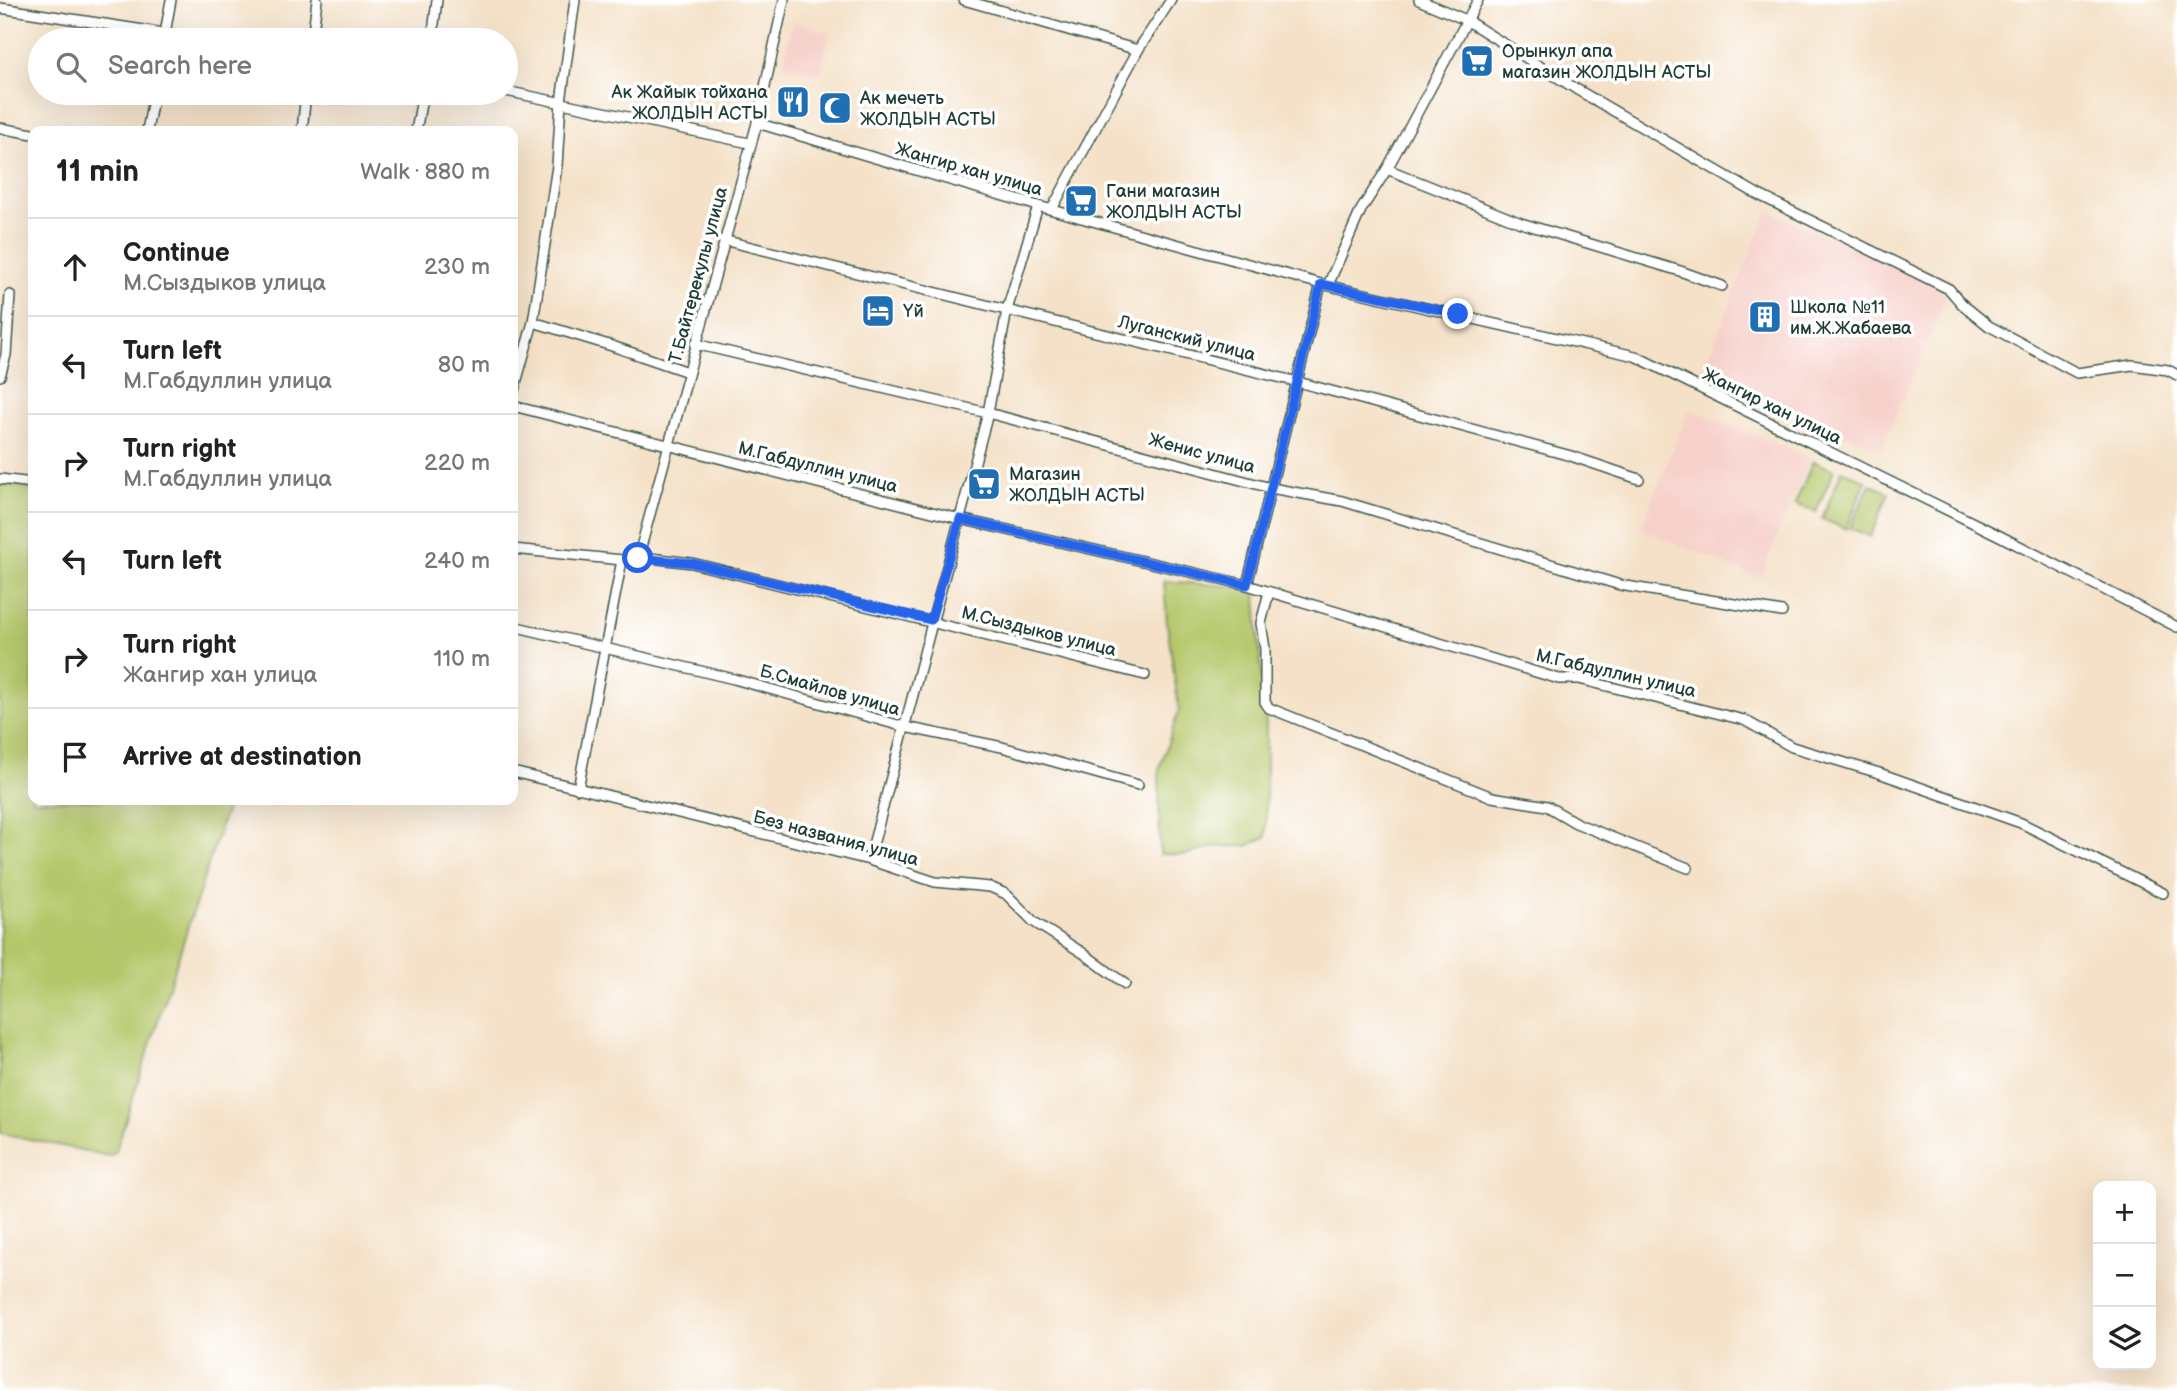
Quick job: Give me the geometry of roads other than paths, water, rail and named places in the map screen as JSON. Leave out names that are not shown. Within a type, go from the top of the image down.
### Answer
[{"type":"street","points":[[166,28],[171,0]]},
{"type":"street","points":[[314,28],[317,0]]},
{"type":"street","points":[[434,28],[437,0]]},
{"type":"street","points":[[518,376],[533,323],[557,166],[561,102],[575,0]]},
{"type":"street","name":"Т.Байтерекулы улица","points":[[638,558],[757,123],[784,0]]},
{"type":"street","points":[[964,0],[1138,50]]},
{"type":"street","name":"Жангир хан улица","points":[[1052,209],[1138,50],[1171,0]]},
{"type":"street","points":[[1419,0],[1466,20],[1576,89],[1757,194],[1949,289],[1962,304],[1989,326],[2077,373],[2132,365],[2168,370],[2177,375]]},
{"type":"street","points":[[1247,585],[1324,284],[1361,210],[1387,169],[1478,0]]},
{"type":"street","points":[[0,8],[113,28]]},
{"type":"street","points":[[518,93],[750,143]]},
{"type":"street","points":[[148,126],[152,105]]},
{"type":"street","points":[[303,126],[305,105]]},
{"type":"street","points":[[417,126],[421,105]]},
{"type":"street","name":"Жангир хан улица","points":[[757,123],[1038,206],[1324,284],[1635,356],[1998,535],[2177,627]]},
{"type":"street","points":[[0,128],[28,133]]},
{"type":"street","points":[[1387,169],[1521,223],[1722,286]]},
{"type":"street","points":[[869,860],[988,413],[1007,310],[1038,206]]},
{"type":"street","name":"Луганский улица","points":[[723,240],[1298,382],[1571,456],[1639,479]]},
{"type":"street","points":[[0,376],[6,355],[10,295]]},
{"type":"street","points":[[533,323],[688,372]]},
{"type":"street","name":"Женис улица","points":[[695,344],[988,413],[1271,488],[1342,501],[1620,585],[1782,612]]},
{"type":"street","name":"М.Габдуллин улица","points":[[518,407],[960,519],[1247,585],[1559,680],[1580,679],[1744,720],[1792,747],[1879,773],[2021,823],[2163,893]]},
{"type":"street","points":[[0,479],[28,482]]},
{"type":"street","name":"М.Сыздыков улица","points":[[518,550],[622,560],[638,558],[692,563],[1145,675]]},
{"type":"street","points":[[578,789],[622,560]]},
{"type":"street","points":[[1269,592],[1261,623],[1265,649],[1265,702],[1269,708],[1492,797],[1547,806],[1576,823],[1688,867]]},
{"type":"street","name":"Б.Смайлов улица","points":[[518,627],[734,679],[905,727],[1002,747],[1138,785]]},
{"type":"street","name":"Без названия улица","points":[[518,773],[869,860],[935,882],[990,887],[1006,894],[1034,922],[1125,984]]},
{"type":"place","name":"Орынкул апа магазин ЖОЛДЫН АСТЫ","points":[[1477,61]]},
{"type":"place","name":"Ак Жайык тойхана ЖОЛДЫН АСТЫ","points":[[793,102]]},
{"type":"place","name":"Ак мечеть ЖОЛДЫН АСТЫ","points":[[835,108]]},
{"type":"place","name":"Гани магазин ЖОЛДЫН АСТЫ","points":[[1081,201]]},
{"type":"place","name":"Үй","points":[[878,311]]},
{"type":"place","name":"Школа №11 им.Ж.Жабаева","points":[[1765,317]]},
{"type":"place","name":"Магазин ЖОЛДЫН АСТЫ","points":[[984,484]]}]
